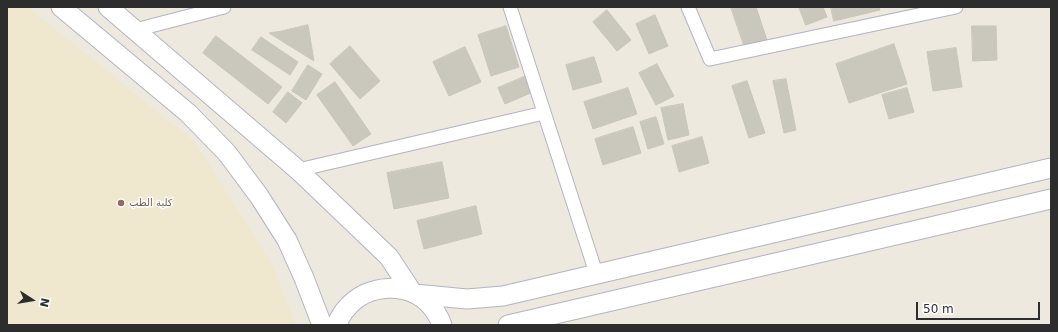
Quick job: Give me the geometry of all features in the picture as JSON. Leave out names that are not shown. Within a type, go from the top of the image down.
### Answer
[{"type":"street","points":[[61,7],[188,113],[227,153],[259,196],[287,240],[304,278],[322,325]]},
{"type":"street","points":[[108,7],[298,170],[389,257],[413,293],[431,306],[442,325]]},
{"type":"street","points":[[135,30],[224,7]]},
{"type":"street","points":[[510,7],[596,273]]},
{"type":"street","points":[[688,7],[710,59],[956,7]]},
{"type":"street","points":[[298,170],[544,113]]},
{"type":"street","points":[[336,325],[350,305],[359,297],[376,289],[394,288],[413,293],[467,299],[503,296],[596,273],[1051,168]]},
{"type":"street","points":[[508,325],[1051,199]]},
{"type":"shaded area","name":"كلية الطب","points":[[7,7],[28,7],[196,143],[272,264],[296,325],[7,325]]},
{"type":"building","points":[[731,7],[756,7],[768,43],[746,51]]},
{"type":"building","points":[[799,7],[823,7],[827,17],[806,25]]},
{"type":"building","points":[[831,7],[879,7],[880,10],[834,21]]},
{"type":"building","points":[[607,10],[631,40],[617,51],[593,22]]},
{"type":"building","points":[[655,15],[668,46],[649,54],[636,24]]},
{"type":"building","points":[[308,25],[314,61],[269,33],[282,31]]},
{"type":"building","points":[[506,26],[519,67],[491,76],[478,35]]},
{"type":"building","points":[[972,26],[996,26],[997,60],[973,61]]},
{"type":"building","points":[[216,36],[282,87],[268,104],[203,53]]},
{"type":"building","points":[[261,37],[298,62],[290,75],[252,50]]},
{"type":"building","points":[[894,44],[907,84],[849,103],[836,64]]},
{"type":"building","points":[[350,46],[380,81],[360,99],[330,64]]},
{"type":"building","points":[[465,47],[481,82],[449,96],[433,62]]},
{"type":"building","points":[[956,48],[962,87],[933,91],[927,52]]},
{"type":"building","points":[[594,57],[602,82],[573,90],[566,65]]},
{"type":"building","points":[[657,64],[674,96],[656,105],[639,73]]},
{"type":"building","points":[[308,65],[322,74],[306,100],[292,91]]},
{"type":"building","points":[[526,76],[533,92],[505,104],[498,88]]},
{"type":"building","points":[[786,79],[796,130],[784,133],[773,81]]},
{"type":"building","points":[[747,81],[765,133],[749,138],[732,86]]},
{"type":"building","points":[[335,82],[371,134],[353,146],[317,95]]},
{"type":"building","points":[[628,88],[637,114],[593,129],[584,102]]},
{"type":"building","points":[[907,88],[914,112],[889,119],[882,95]]},
{"type":"building","points":[[288,92],[302,103],[286,123],[273,112]]},
{"type":"building","points":[[683,104],[689,135],[668,140],[661,108]]},
{"type":"building","points":[[656,117],[664,144],[648,149],[640,122]]},
{"type":"building","points":[[633,127],[641,153],[603,165],[595,139]]},
{"type":"building","points":[[702,137],[709,163],[679,172],[672,146]]},
{"type":"building","points":[[442,162],[449,198],[394,209],[387,173]]},
{"type":"building","points":[[476,206],[482,234],[424,249],[417,221]]},
{"type":"place","name":"كلية الطب","points":[[121,203]]}]
